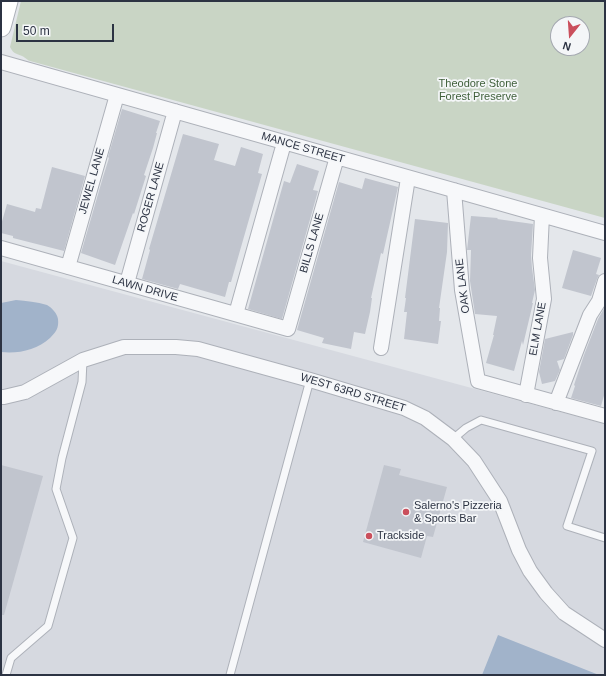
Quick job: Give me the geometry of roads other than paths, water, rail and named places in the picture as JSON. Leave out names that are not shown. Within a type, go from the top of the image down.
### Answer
[{"type":"street","points":[[1,27],[8,1]]},
{"type":"street","name":"MANCE STREET","points":[[1,62],[605,233]]},
{"type":"street","name":"JEWEL LANE","points":[[68,267],[117,95]]},
{"type":"street","name":"ROGER LANE","points":[[127,284],[175,111]]},
{"type":"street","points":[[236,314],[284,143]]},
{"type":"street","name":"BILLS LANE","points":[[288,329],[337,157]]},
{"type":"street","points":[[381,348],[408,178]]},
{"type":"street","name":"OAK LANE","points":[[454,190],[462,290],[478,381],[526,395]]},
{"type":"street","name":"ELM LANE","points":[[526,395],[544,298],[540,258],[542,215]]},
{"type":"street","name":"LAWN DRIVE","points":[[1,248],[288,329]]},
{"type":"street","points":[[556,403],[590,315],[600,300],[605,282]]},
{"type":"street","name":"WEST 63RD STREET","points":[[1,397],[25,392],[83,360],[124,347],[176,347],[198,350],[310,380],[404,408],[425,418],[453,439],[474,461],[500,501],[518,550],[542,588],[564,613],[605,640]]},
{"type":"street","points":[[526,395],[605,416]]},
{"type":"lane","points":[[6,675],[11,658],[48,626],[74,538],[56,489],[62,458],[82,382],[83,360]]},
{"type":"lane","points":[[230,675],[310,380]]},
{"type":"lane","points":[[453,439],[466,428],[481,420],[592,451],[567,526],[605,538]]},
{"type":"water","points":[[16,300],[49,306],[57,317],[57,327],[50,338],[39,346],[21,352],[1,352],[1,303]]},
{"type":"water","points":[[498,635],[599,675],[482,675]]},
{"type":"place","name":"Salerno's Pizzeria & Sports Bar","points":[[406,512]]},
{"type":"place","name":"Trackside","points":[[369,536]]},
{"type":"park label","name":"Theodore Stone Forest Preserve","points":[[478,90]]}]
